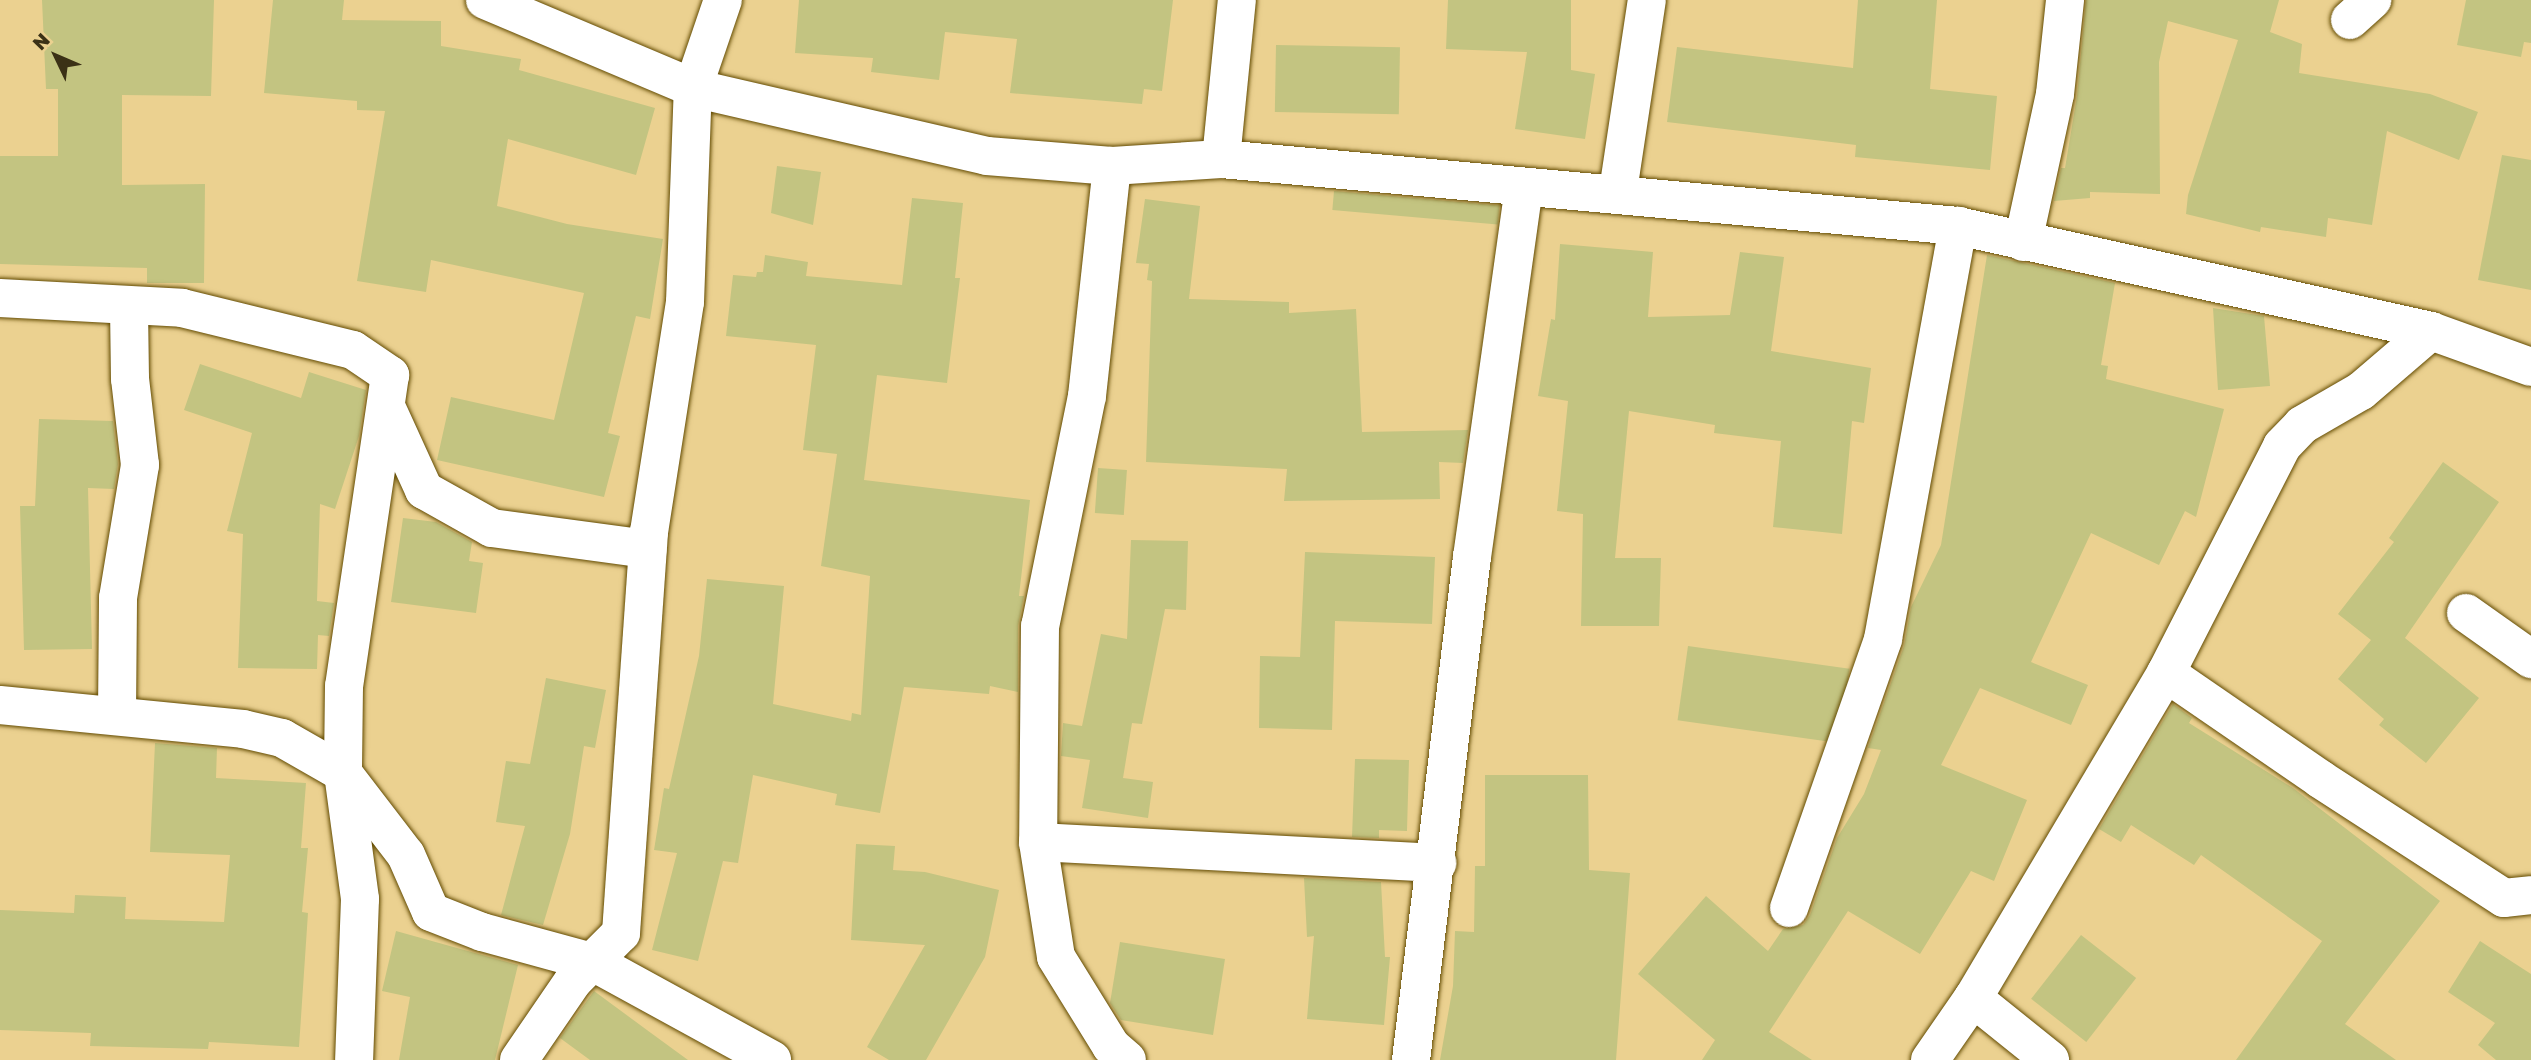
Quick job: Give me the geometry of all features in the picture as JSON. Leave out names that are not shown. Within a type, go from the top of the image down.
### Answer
[{"type":"street","points":[[485,0],[693,88],[987,156],[1112,166],[1221,159],[1524,189],[1618,191],[1958,226],[2431,331],[2531,367]]},
{"type":"street","points":[[519,1060],[573,981],[595,963],[621,933],[625,911],[648,549],[685,302],[693,88],[723,0]]},
{"type":"street","points":[[1221,159],[1237,0]]},
{"type":"street","points":[[1618,191],[1647,0]]},
{"type":"street","points":[[2023,242],[2055,94],[2065,0]]},
{"type":"street","points":[[1112,166],[1087,396],[1040,626],[1038,842],[1056,957],[1111,1046],[1127,1060]]},
{"type":"street","points":[[1411,1060],[1472,557],[1524,189]]},
{"type":"street","points":[[1789,908],[1883,639],[1958,226]]},
{"type":"street","points":[[0,298],[182,308],[353,350],[390,375],[388,411],[373,478],[360,596],[344,686],[343,773],[360,899],[357,1056]]},
{"type":"street","points":[[117,715],[118,598],[139,465],[130,380],[129,306]]},
{"type":"street","points":[[1930,1060],[1973,998],[2166,673],[2282,446],[2302,425],[2361,391],[2431,331]]},
{"type":"street","points":[[388,411],[424,490],[492,528],[648,549]]},
{"type":"street","points":[[2466,613],[2531,659]]},
{"type":"street","points":[[2166,673],[2320,779],[2504,898],[2531,895]]},
{"type":"street","points":[[0,705],[243,729],[282,738],[343,773],[406,855],[431,912],[482,932],[595,963],[772,1060]]},
{"type":"street","points":[[1038,842],[1437,863]]},
{"type":"street","points":[[1973,998],[2049,1060]]},
{"type":"building","points":[[42,0],[214,0],[211,96],[122,95],[122,185],[205,184],[204,283],[147,283],[147,268],[0,264],[0,156],[58,156],[58,89],[46,89]]},
{"type":"building","points":[[273,0],[344,0],[342,20],[441,21],[441,46],[521,59],[519,70],[655,108],[636,175],[508,139],[497,206],[567,224],[663,239],[650,319],[636,316],[608,433],[620,436],[604,497],[437,460],[451,397],[554,420],[584,293],[431,260],[426,292],[357,281],[385,111],[357,110],[357,101],[264,93]]},
{"type":"building","points":[[799,0],[1173,0],[1162,91],[1144,89],[1142,104],[1010,93],[1017,39],[945,32],[939,80],[871,72],[873,58],[795,53]]},
{"type":"building","points":[[1448,0],[1571,0],[1571,70],[1595,74],[1585,139],[1515,129],[1527,52],[1446,49]]},
{"type":"building","points":[[1858,0],[1937,0],[1930,89],[1997,96],[1990,170],[1855,157],[1856,145],[1667,122],[1677,47],[1853,68]]},
{"type":"building","points":[[2086,0],[2279,0],[2270,32],[2302,44],[2299,73],[2430,94],[2478,112],[2459,160],[2387,131],[2372,225],[2328,218],[2326,237],[2261,227],[2260,232],[2186,214],[2188,195],[2238,40],[2168,21],[2159,62],[2160,194],[2090,192],[2090,198],[2054,201],[2061,168],[2065,168],[2077,96]]},
{"type":"building","points":[[2466,0],[2531,0],[2531,43],[2524,42],[2521,57],[2457,45]]},
{"type":"building","points":[[1276,45],[1400,47],[1399,114],[1275,112]]},
{"type":"building","points":[[2502,155],[2531,160],[2531,290],[2478,280]]},
{"type":"building","points":[[777,166],[821,172],[813,225],[771,213]]},
{"type":"building","points":[[1334,191],[1499,205],[1498,224],[1332,210]]},
{"type":"building","points":[[912,198],[963,203],[955,278],[960,278],[947,383],[877,375],[864,480],[1030,500],[1019,596],[1024,596],[1018,626],[1018,692],[990,686],[989,694],[904,687],[880,813],[835,805],[837,794],[753,775],[738,863],[723,861],[698,961],[652,950],[677,853],[654,850],[664,788],[669,789],[699,656],[707,579],[784,586],[773,704],[851,721],[852,713],[861,715],[870,576],[821,566],[837,454],[803,450],[816,345],[726,336],[733,275],[756,277],[757,272],[763,272],[765,255],[808,262],[806,276],[902,285]]},
{"type":"building","points":[[1145,199],[1200,206],[1189,299],[1289,302],[1289,313],[1356,309],[1362,432],[1468,430],[1463,463],[1439,462],[1440,499],[1284,501],[1287,469],[1146,462],[1152,281],[1147,280],[1149,264],[1136,263]]},
{"type":"building","points":[[1560,244],[1653,252],[1648,317],[1730,315],[1740,252],[1784,257],[1771,351],[1871,368],[1864,423],[1852,421],[1842,534],[1773,527],[1781,441],[1714,433],[1715,425],[1629,411],[1615,558],[1661,558],[1659,626],[1581,626],[1583,514],[1557,511],[1568,401],[1538,396],[1551,319],[1555,320]]},
{"type":"building","points":[[1987,255],[2115,283],[2101,365],[2108,366],[2106,379],[2224,409],[2196,517],[2185,511],[2159,565],[2091,533],[2031,662],[2088,685],[2071,725],[1980,688],[1941,765],[2027,800],[1994,881],[1971,871],[1920,954],[1848,911],[1769,1032],[1812,1060],[1702,1060],[1715,1040],[1638,974],[1706,896],[1768,951],[1783,929],[1803,925],[1810,915],[1837,838],[1864,794],[1881,750],[1868,748],[1904,646],[1911,607],[1941,545]]},
{"type":"building","points":[[2213,308],[2264,316],[2270,386],[2218,390]]},
{"type":"building","points":[[200,364],[301,398],[309,372],[366,390],[359,436],[335,509],[320,504],[317,601],[334,603],[329,636],[318,635],[317,669],[238,668],[243,534],[227,531],[252,433],[184,410]]},
{"type":"building","points":[[39,419],[113,421],[118,464],[114,489],[88,488],[92,649],[24,650],[20,506],[35,506]]},
{"type":"building","points":[[2443,462],[2499,502],[2405,638],[2479,698],[2426,763],[2379,725],[2384,719],[2338,679],[2371,640],[2338,614],[2394,542],[2389,538]]},
{"type":"building","points":[[1098,468],[1127,470],[1124,515],[1095,513]]},
{"type":"building","points":[[403,518],[436,522],[472,542],[469,561],[483,563],[476,613],[391,602]]},
{"type":"building","points":[[1131,540],[1188,541],[1186,610],[1165,609],[1142,724],[1132,723],[1123,778],[1153,782],[1148,818],[1082,808],[1090,760],[1061,756],[1063,723],[1082,726],[1101,634],[1127,639]]},
{"type":"building","points":[[1305,552],[1435,557],[1432,624],[1335,621],[1332,730],[1259,728],[1260,656],[1300,657]]},
{"type":"building","points":[[1688,646],[1849,669],[1839,743],[1678,720]]},
{"type":"building","points":[[546,678],[606,690],[595,748],[584,746],[570,834],[543,925],[501,915],[525,826],[496,822],[506,761],[530,764]]},
{"type":"building","points":[[2173,704],[2192,718],[2189,723],[2293,788],[2440,901],[2345,1024],[2396,1060],[2236,1060],[2322,941],[2201,855],[2194,865],[2131,825],[2121,842],[2099,829]]},
{"type":"building","points":[[155,743],[217,748],[216,778],[306,783],[301,848],[308,848],[302,912],[308,913],[299,1047],[209,1042],[208,1049],[90,1046],[91,1033],[0,1030],[0,910],[74,913],[75,895],[126,897],[125,919],[224,922],[230,855],[150,852]]},
{"type":"building","points":[[1355,759],[1409,760],[1407,831],[1379,830],[1379,838],[1352,837]]},
{"type":"building","points":[[1485,775],[1588,775],[1589,870],[1630,873],[1616,1060],[1440,1060],[1453,986],[1455,931],[1474,932],[1475,866],[1485,866]]},
{"type":"building","points":[[856,844],[895,846],[893,870],[925,872],[999,890],[985,957],[926,1060],[889,1060],[867,1047],[925,945],[851,940]]},
{"type":"building","points":[[1304,878],[1381,882],[1385,957],[1390,957],[1384,1025],[1307,1019],[1314,936],[1307,937]]},
{"type":"building","points":[[396,931],[518,965],[495,1060],[399,1060],[410,997],[382,991]]},
{"type":"building","points":[[2081,935],[2136,978],[2086,1042],[2031,999]]},
{"type":"building","points":[[2480,941],[2531,974],[2531,1060],[2496,1060],[2478,1045],[2495,1023],[2448,992]]},
{"type":"building","points":[[1120,942],[1225,959],[1213,1035],[1121,1020],[1110,1003]]},
{"type":"building","points":[[594,991],[688,1060],[590,1060],[560,1038]]}]
